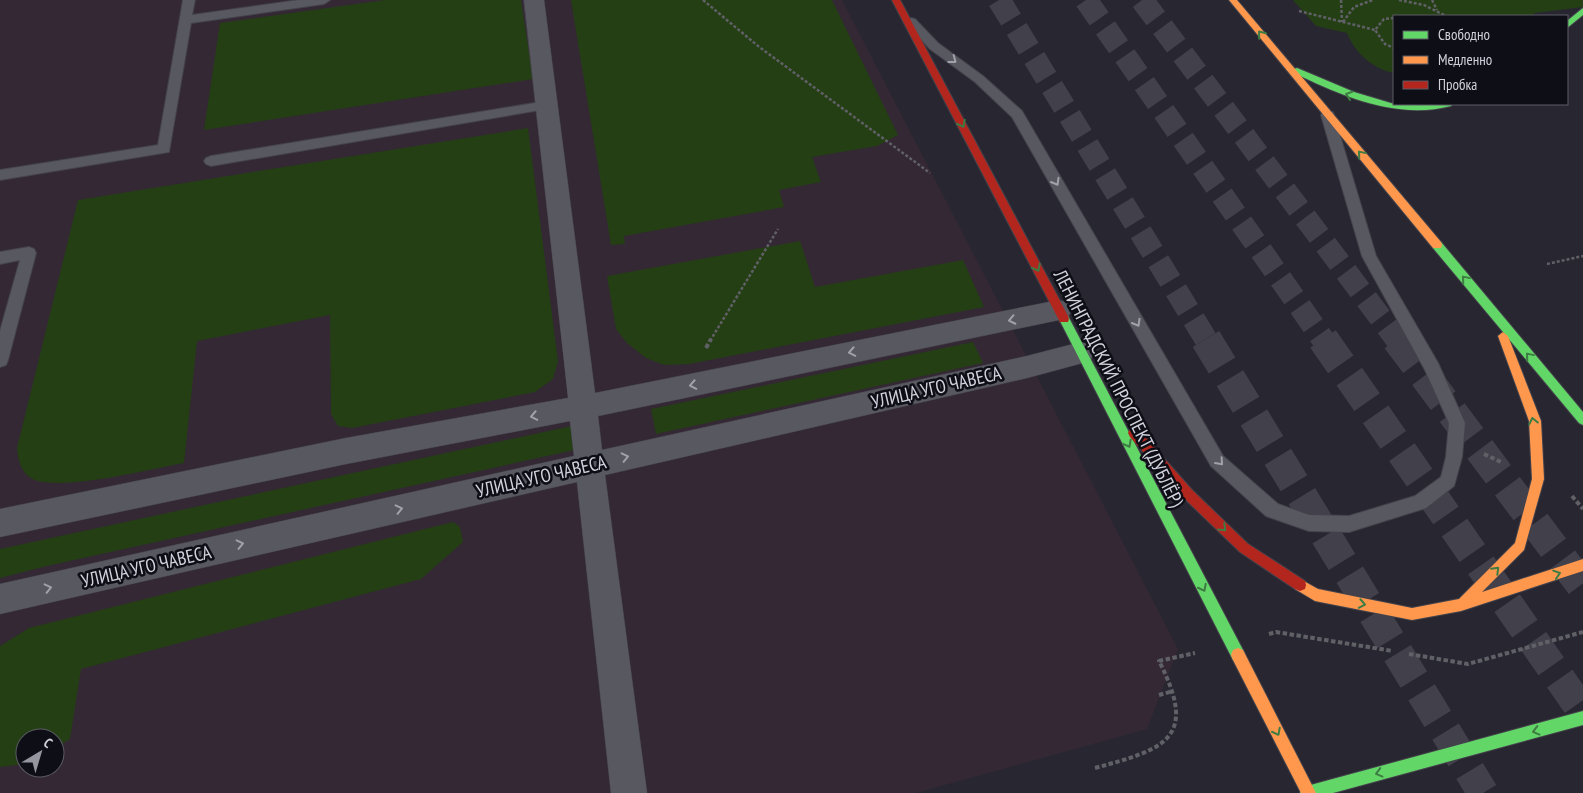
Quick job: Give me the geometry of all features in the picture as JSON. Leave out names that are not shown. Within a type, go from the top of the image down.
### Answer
[{"type":"main road","name":"ЛЕНИНГРАДСКИЙ ПРОСПЕКТ (ДУБЛЁР)","points":[[896,0],[1059,310],[1308,793]]},
{"type":"main road","points":[[1233,0],[1583,420]]},
{"type":"main road","points":[[1568,24],[1583,11]]},
{"type":"main road","points":[[1289,68],[1345,94],[1390,106],[1438,107],[1445,105]]},
{"type":"main road","points":[[1461,605],[1520,546],[1538,479],[1535,421],[1496,317]]},
{"type":"main road","points":[[1105,401],[1188,494],[1244,548],[1315,595],[1412,614],[1461,605],[1583,565]]},
{"type":"main road","points":[[1308,793],[1583,718]]},
{"type":"street","points":[[534,0],[629,793]]},
{"type":"street","points":[[0,523],[346,451],[583,407],[1059,310]]},
{"type":"street","name":"УЛИЦА УГО ЧАВЕСА","points":[[0,599],[1081,353]]},
{"type":"lane","points":[[0,175],[164,149],[189,0]]},
{"type":"lane","points":[[186,20],[324,0]]},
{"type":"lane","points":[[904,15],[934,46],[979,79],[1017,114],[1217,462],[1272,510],[1310,523],[1349,524],[1420,502],[1448,481],[1454,457],[1457,423],[1432,368],[1369,256],[1328,114]]},
{"type":"lane","points":[[211,161],[547,104]]},
{"type":"lane","points":[[0,258],[29,253],[0,360]]},
{"type":"path","points":[[703,0],[758,46],[930,173]]},
{"type":"path","points":[[1341,0],[1342,22]]},
{"type":"path","points":[[1342,22],[1349,10],[1364,1],[1373,0]]},
{"type":"path","points":[[1399,0],[1437,10],[1444,15]]},
{"type":"path","points":[[1432,0],[1437,10]]},
{"type":"path","points":[[1299,11],[1375,30],[1385,44],[1393,48]]},
{"type":"path","points":[[1375,30],[1384,19],[1393,18]]},
{"type":"path","points":[[702,355],[778,229]]},
{"type":"path","points":[[1547,264],[1583,256]]},
{"type":"path","points":[[1095,768],[1147,753],[1160,747],[1171,734],[1177,710],[1174,691],[1159,661],[1276,632],[1468,664],[1583,632]]},
{"type":"path","points":[[1159,695],[1174,691]]},
{"type":"shaded area","points":[[0,0],[842,0],[1178,649],[1147,729],[916,793],[0,793]]},
{"type":"green space","points":[[385,0],[521,0],[533,79],[204,130],[220,23]]},
{"type":"green space","points":[[571,0],[832,0],[898,135],[877,146],[812,157],[821,182],[779,190],[784,207],[624,236],[625,244],[611,245]]},
{"type":"green space","points":[[1293,0],[1583,0],[1583,7],[1535,13],[1532,15],[1393,15],[1393,73],[1379,68],[1366,59],[1355,47],[1347,33],[1316,26]]},
{"type":"green space","points":[[528,128],[558,361],[553,379],[535,392],[352,428],[338,426],[331,414],[330,315],[197,341],[184,463],[108,478],[66,483],[49,483],[35,480],[24,471],[18,458],[17,448],[78,200]]},
{"type":"green space","points":[[800,241],[815,287],[963,260],[984,307],[689,364],[664,365],[646,358],[627,343],[616,329],[607,276]]},
{"type":"green space","points":[[973,342],[983,363],[656,434],[651,409]]},
{"type":"green space","points":[[576,425],[579,449],[0,578],[0,549]]},
{"type":"green space","points":[[453,522],[460,527],[463,542],[421,579],[81,669],[70,739],[65,742],[65,728],[15,728],[15,765],[0,767],[0,646],[29,628]]},
{"type":"tunnel","points":[[999,0],[1207,341]]},
{"type":"tunnel","points":[[1086,0],[1324,341]]},
{"type":"tunnel","points":[[1142,0],[1398,341]]},
{"type":"tunnel","points":[[1206,339],[1483,793]]},
{"type":"tunnel","points":[[1323,339],[1583,712]]},
{"type":"tunnel","points":[[1397,339],[1583,587]]},
{"type":"traffic: fast","points":[[1568,24],[1583,11]]},
{"type":"traffic: fast","points":[[1297,71],[1370,101],[1410,108],[1442,105]]},
{"type":"traffic: fast","points":[[1437,245],[1583,420]]},
{"type":"traffic: fast","points":[[1064,319],[1238,655]]},
{"type":"traffic: fast","points":[[1307,793],[1583,718]]},
{"type":"traffic: slow","points":[[1233,0],[1437,245]]},
{"type":"traffic: slow","points":[[1465,600],[1520,546],[1538,479],[1535,421],[1503,336]]},
{"type":"traffic: slow","points":[[1300,585],[1315,595],[1412,614],[1461,605],[1583,565]]},
{"type":"traffic: slow","points":[[1238,655],[1309,793]]},
{"type":"traffic: jam","points":[[896,0],[1064,319]]},
{"type":"traffic: jam","points":[[1134,433],[1188,494],[1244,548],[1300,585]]}]
